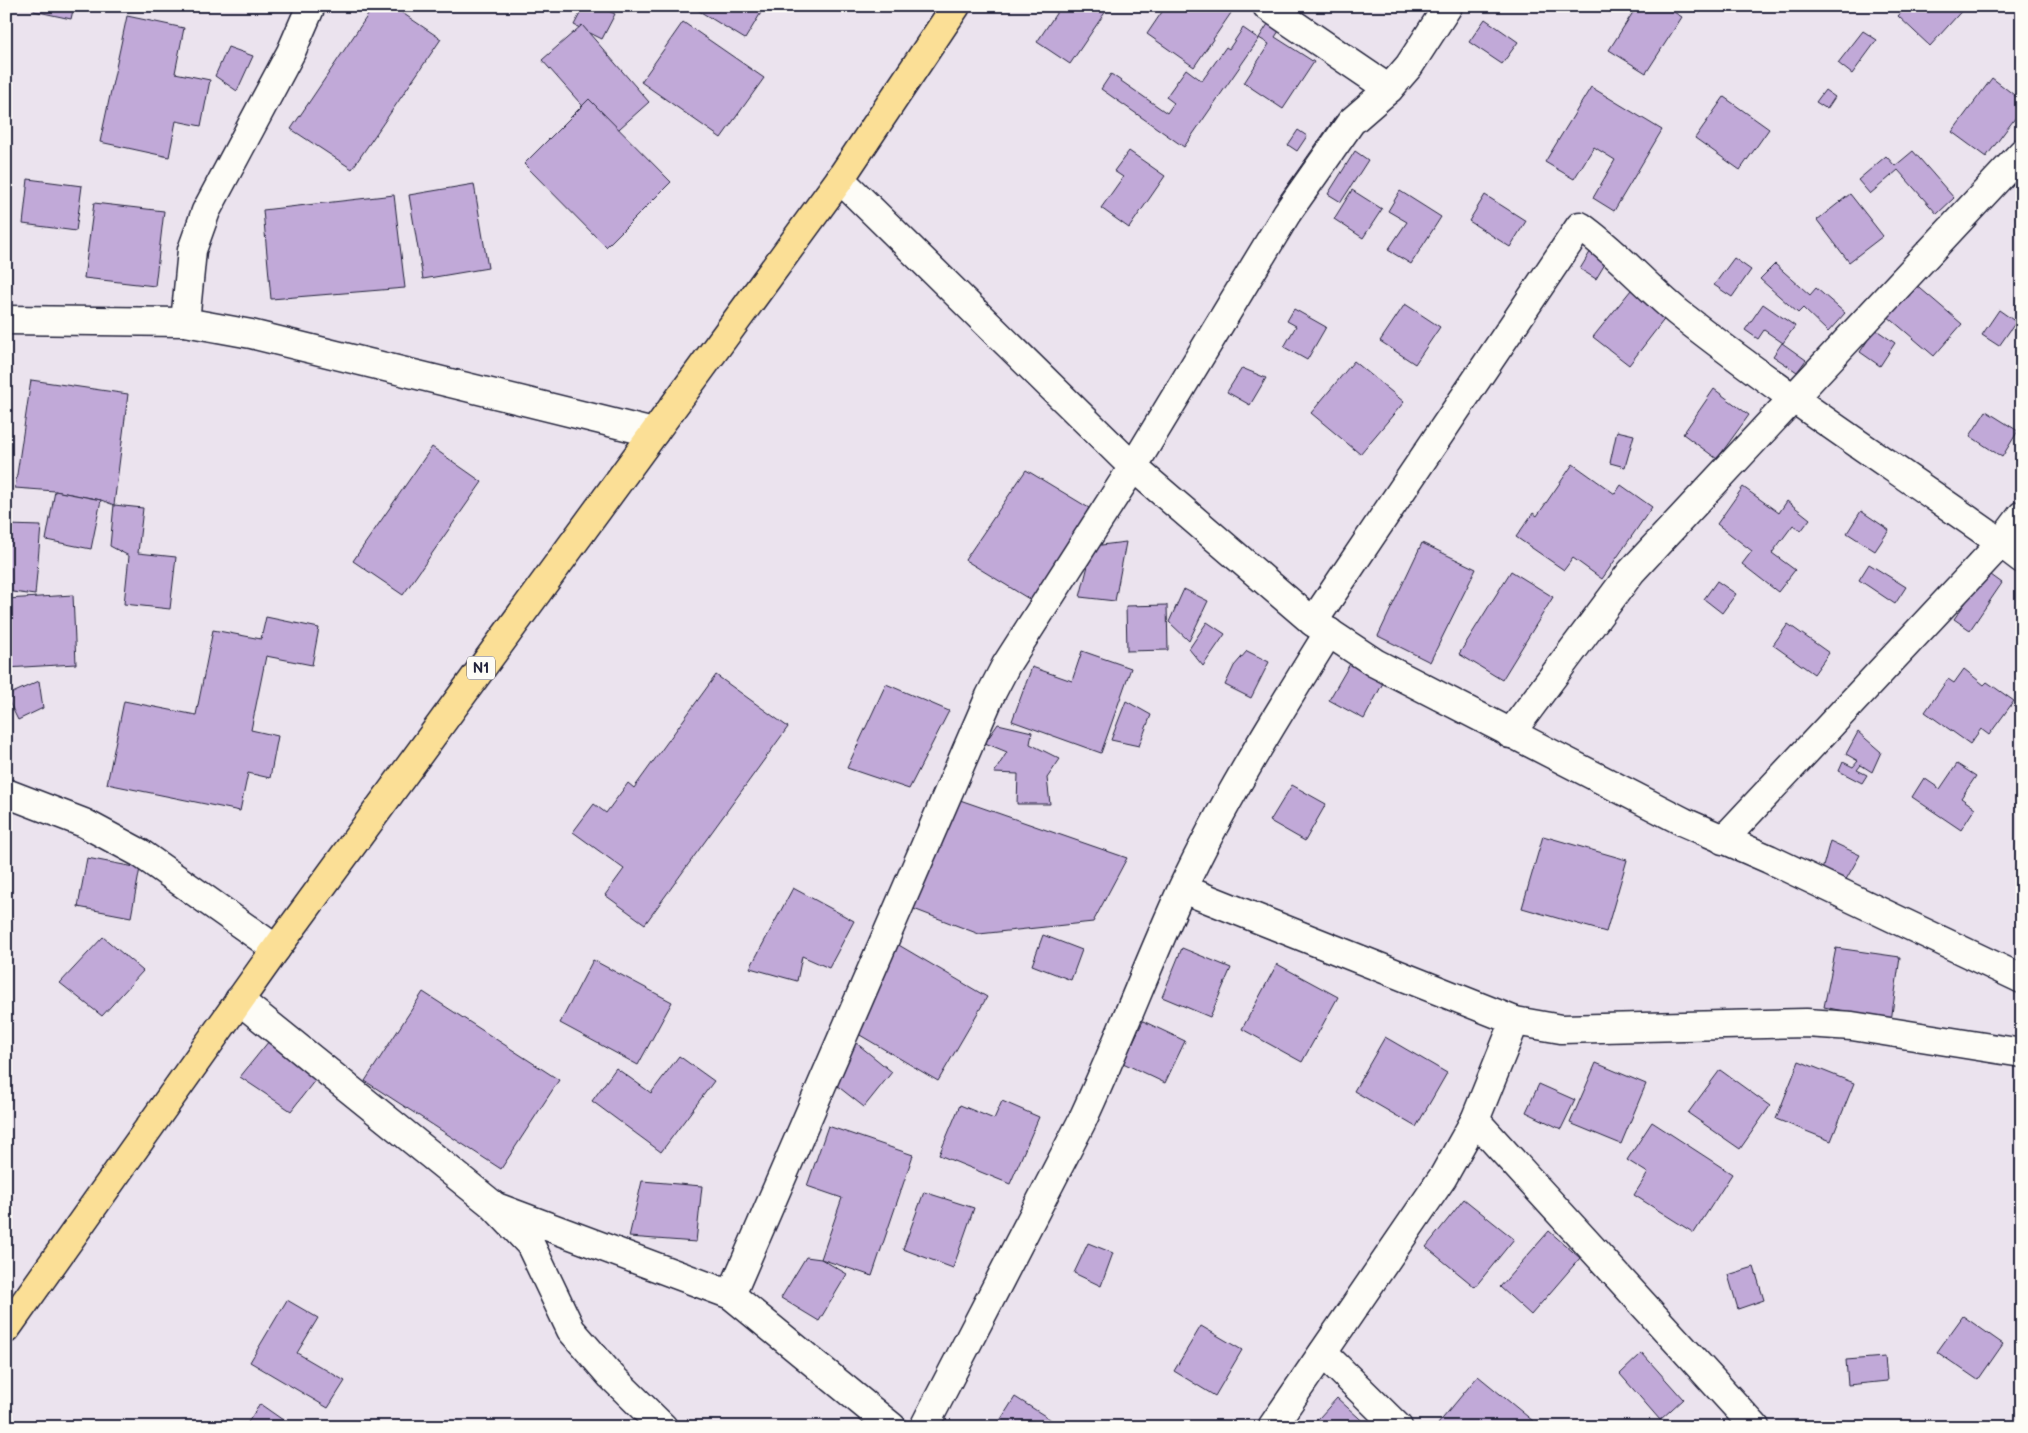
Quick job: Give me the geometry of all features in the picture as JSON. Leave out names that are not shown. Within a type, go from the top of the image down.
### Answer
[{"type":"highway","name":"N1","points":[[6,1329],[239,1000],[840,179],[956,6]]},
{"type":"street","points":[[185,322],[192,250],[206,211],[291,52],[311,6]]},
{"type":"street","points":[[1267,6],[1389,89]]},
{"type":"street","points":[[731,1295],[990,696],[1006,665],[1133,468],[1287,213],[1351,122],[1389,89],[1409,66],[1448,6]]},
{"type":"street","points":[[1510,734],[1631,572],[2022,152]]},
{"type":"street","points":[[840,179],[1133,468],[1321,627],[1375,663],[1510,734],[1722,840],[1769,859],[2022,979]]},
{"type":"street","points":[[924,1427],[1081,1123],[1183,889],[1321,627],[1580,226],[1602,242],[1679,312],[1793,397],[2012,551]]},
{"type":"street","points":[[6,320],[185,322],[251,334],[654,433]]},
{"type":"street","points":[[1722,840],[2012,551],[2022,515]]},
{"type":"street","points":[[6,793],[84,822],[140,853],[276,949]]},
{"type":"street","points":[[1183,889],[1515,1021],[1561,1029],[1806,1023],[1852,1026],[2022,1053]]},
{"type":"street","points":[[239,1000],[493,1205],[530,1244],[571,1330],[612,1376],[664,1427]]},
{"type":"street","points":[[1272,1427],[1443,1177],[1475,1120],[1515,1021]]},
{"type":"street","points":[[1475,1120],[1755,1427]]},
{"type":"street","points":[[493,1205],[731,1295],[892,1427]]},
{"type":"street","points":[[1323,1353],[1398,1427]]},
{"type":"building","points":[[35,6],[74,6],[71,19],[34,11]]},
{"type":"building","points":[[374,6],[392,6],[441,39],[352,169],[291,129]]},
{"type":"building","points":[[584,6],[598,6],[615,14],[602,39],[574,25]]},
{"type":"building","points":[[691,6],[765,6],[745,39]]},
{"type":"building","points":[[1061,6],[1099,6],[1106,11],[1070,64],[1037,42]]},
{"type":"building","points":[[1166,6],[1221,6],[1231,13],[1194,67],[1147,34]]},
{"type":"building","points":[[1637,6],[1664,6],[1682,17],[1646,73],[1609,50]]},
{"type":"building","points":[[1907,6],[1966,6],[1930,46],[1898,16]]},
{"type":"building","points":[[127,16],[184,28],[175,73],[210,80],[201,126],[176,121],[169,157],[100,142]]},
{"type":"building","points":[[1485,19],[1518,42],[1502,64],[1469,42]]},
{"type":"building","points":[[683,22],[764,78],[721,138],[641,82]]},
{"type":"building","points":[[1268,24],[1279,31],[1275,37],[1314,62],[1283,109],[1244,83],[1269,44],[1259,38]]},
{"type":"building","points":[[582,25],[649,102],[610,137],[542,60]]},
{"type":"building","points":[[1243,28],[1259,39],[1184,147],[1101,89],[1111,74],[1167,113],[1174,103],[1166,97],[1186,69],[1202,81],[1226,47],[1229,49]]},
{"type":"building","points":[[1863,31],[1877,40],[1852,74],[1838,63]]},
{"type":"building","points":[[228,47],[253,56],[237,91],[215,76]]},
{"type":"building","points":[[1992,78],[2022,101],[2022,109],[1986,157],[1952,132]]},
{"type":"building","points":[[1591,87],[1662,130],[1614,211],[1593,198],[1615,160],[1594,147],[1574,179],[1545,162]]},
{"type":"building","points":[[1825,90],[1835,97],[1827,109],[1816,102]]},
{"type":"building","points":[[1724,97],[1769,129],[1740,170],[1695,138]]},
{"type":"building","points":[[589,99],[671,182],[606,247],[524,164]]},
{"type":"building","points":[[1336,116],[1343,121],[1285,205],[1277,200]]},
{"type":"building","points":[[1298,130],[1307,136],[1297,151],[1288,145]]},
{"type":"building","points":[[1129,151],[1165,176],[1129,228],[1101,208],[1123,177],[1114,171]]},
{"type":"building","points":[[1355,151],[1368,160],[1341,202],[1328,194]]},
{"type":"building","points":[[1913,151],[1954,198],[1937,214],[1898,170],[1870,194],[1858,180],[1886,156],[1895,166]]},
{"type":"building","points":[[28,179],[82,186],[76,231],[23,224]]},
{"type":"building","points":[[474,184],[488,268],[423,279],[409,195]]},
{"type":"building","points":[[1352,190],[1382,209],[1363,238],[1334,219]]},
{"type":"building","points":[[1400,191],[1441,217],[1411,264],[1388,250],[1407,222],[1388,211]]},
{"type":"building","points":[[1850,194],[1883,236],[1849,262],[1817,220]]},
{"type":"building","points":[[394,195],[405,288],[271,299],[263,210]]},
{"type":"building","points":[[1485,195],[1526,221],[1510,247],[1469,221]]},
{"type":"building","points":[[94,203],[164,211],[155,286],[84,278]]},
{"type":"building","points":[[1592,249],[1608,259],[1596,279],[1580,269]]},
{"type":"building","points":[[1734,258],[1751,270],[1732,297],[1714,285]]},
{"type":"building","points":[[1775,264],[1810,295],[1816,288],[1845,313],[1828,332],[1803,308],[1798,313],[1760,279]]},
{"type":"building","points":[[1914,283],[1962,324],[1934,356],[1886,315]]},
{"type":"building","points":[[1631,290],[1666,317],[1629,365],[1593,337]]},
{"type":"building","points":[[1405,304],[1440,327],[1415,364],[1380,341]]},
{"type":"building","points":[[1763,304],[1795,326],[1783,343],[1764,330],[1758,339],[1745,330]]},
{"type":"building","points":[[1294,309],[1326,327],[1307,360],[1284,347],[1296,326],[1287,321]]},
{"type":"building","points":[[1999,310],[2016,322],[1999,346],[1982,335]]},
{"type":"building","points":[[1875,329],[1895,343],[1880,366],[1860,352]]},
{"type":"building","points":[[1782,343],[1806,360],[1797,372],[1773,356]]},
{"type":"building","points":[[1354,361],[1404,402],[1360,454],[1311,413]]},
{"type":"building","points":[[1242,368],[1266,378],[1250,405],[1227,392]]},
{"type":"building","points":[[31,380],[128,394],[114,505],[101,500],[55,491],[15,488]]},
{"type":"building","points":[[1714,389],[1749,415],[1717,459],[1683,434]]},
{"type":"building","points":[[1986,411],[2018,431],[2002,457],[1970,436]]},
{"type":"building","points":[[1617,431],[1634,435],[1625,467],[1610,463]]},
{"type":"building","points":[[432,447],[482,482],[403,595],[353,561]]},
{"type":"building","points":[[1573,464],[1615,494],[1621,485],[1652,507],[1602,579],[1573,558],[1564,570],[1516,537],[1533,513],[1537,516]]},
{"type":"building","points":[[1026,470],[1089,508],[1034,602],[965,560]]},
{"type":"building","points":[[1743,487],[1779,513],[1787,501],[1810,519],[1801,531],[1793,525],[1772,553],[1795,570],[1778,592],[1742,564],[1752,551],[1717,524]]},
{"type":"building","points":[[55,491],[101,500],[91,549],[46,540]]},
{"type":"building","points":[[114,505],[143,508],[138,553],[176,557],[170,609],[124,604],[129,556],[110,546]]},
{"type":"building","points":[[1861,511],[1889,530],[1875,551],[1847,533]]},
{"type":"building","points":[[8,525],[41,526],[35,595],[6,591],[6,539]]},
{"type":"building","points":[[1126,542],[1115,601],[1080,597],[1093,546]]},
{"type":"building","points":[[1422,543],[1476,569],[1430,662],[1378,636]]},
{"type":"building","points":[[1869,564],[1906,587],[1895,604],[1859,580]]},
{"type":"building","points":[[1511,571],[1553,597],[1502,680],[1459,654]]},
{"type":"building","points":[[1987,572],[2002,583],[1970,630],[1954,619]]},
{"type":"building","points":[[1717,581],[1736,594],[1722,613],[1704,599]]},
{"type":"building","points":[[1184,589],[1208,601],[1189,641],[1169,622]]},
{"type":"building","points":[[73,595],[76,664],[6,668],[6,599]]},
{"type":"building","points":[[1167,605],[1168,650],[1127,651],[1126,606]]},
{"type":"building","points":[[266,617],[319,628],[312,665],[266,656],[251,730],[278,736],[270,778],[248,773],[240,811],[107,784],[124,701],[196,715],[213,630],[261,639]]},
{"type":"building","points":[[1207,622],[1225,634],[1203,666],[1189,649]]},
{"type":"building","points":[[1788,624],[1829,653],[1814,674],[1773,645]]},
{"type":"building","points":[[1082,651],[1131,668],[1101,753],[1012,721],[1032,667],[1072,681]]},
{"type":"building","points":[[1247,651],[1269,662],[1251,698],[1225,685],[1234,666]]},
{"type":"building","points":[[1351,662],[1384,681],[1364,719],[1329,700]]},
{"type":"building","points":[[1964,669],[1984,685],[1987,682],[2014,701],[1989,735],[1981,729],[1970,744],[1925,712],[1948,679],[1954,683]]},
{"type":"building","points":[[716,675],[788,727],[645,924],[605,895],[624,869],[573,832],[594,804],[606,813],[628,783],[634,788]]},
{"type":"building","points":[[39,681],[43,708],[18,720],[6,696]]},
{"type":"building","points":[[886,684],[949,711],[909,789],[847,768]]},
{"type":"building","points":[[1126,701],[1151,715],[1139,746],[1111,740]]},
{"type":"building","points":[[998,724],[1032,732],[1030,744],[1060,759],[1047,778],[1050,804],[1017,804],[1018,774],[994,773],[1007,752],[985,743]]},
{"type":"building","points":[[1858,732],[1881,752],[1872,772],[1861,765],[1857,770],[1867,775],[1862,783],[1839,771],[1843,762],[1853,767],[1858,761],[1846,754]]},
{"type":"building","points":[[1957,764],[1976,776],[1961,798],[1975,808],[1961,830],[1912,797],[1924,778],[1940,789]]},
{"type":"building","points":[[1292,785],[1326,804],[1305,841],[1270,821]]},
{"type":"building","points":[[960,800],[1127,858],[1093,922],[979,934],[911,908]]},
{"type":"building","points":[[1543,836],[1627,860],[1606,932],[1522,908]]},
{"type":"building","points":[[1830,841],[1860,855],[1844,883],[1821,874]]},
{"type":"building","points":[[87,858],[140,868],[131,917],[78,907]]},
{"type":"building","points":[[793,888],[854,921],[829,968],[802,956],[797,981],[750,968]]},
{"type":"building","points":[[1043,935],[1082,950],[1071,980],[1032,965]]},
{"type":"building","points":[[103,937],[143,971],[102,1016],[60,983]]},
{"type":"building","points":[[897,944],[987,997],[938,1081],[848,1028]]},
{"type":"building","points":[[1182,948],[1231,968],[1210,1017],[1162,997]]},
{"type":"building","points":[[1836,948],[1900,957],[1891,1021],[1824,1007]]},
{"type":"building","points":[[593,960],[672,1002],[638,1065],[560,1023]]},
{"type":"building","points":[[1277,964],[1338,997],[1302,1062],[1242,1029]]},
{"type":"building","points":[[423,992],[559,1080],[501,1169],[365,1081]]},
{"type":"building","points":[[1143,1021],[1185,1041],[1165,1083],[1123,1063]]},
{"type":"building","points":[[273,1036],[322,1071],[291,1111],[240,1077]]},
{"type":"building","points":[[1385,1037],[1447,1073],[1416,1127],[1354,1091]]},
{"type":"building","points":[[855,1042],[892,1072],[864,1107],[826,1077]]},
{"type":"building","points":[[679,1056],[714,1081],[661,1152],[592,1101],[616,1068],[651,1093]]},
{"type":"building","points":[[1799,1061],[1854,1083],[1831,1141],[1776,1119]]},
{"type":"building","points":[[1596,1063],[1646,1084],[1621,1144],[1570,1123]]},
{"type":"building","points":[[1720,1070],[1770,1106],[1740,1149],[1688,1113]]},
{"type":"building","points":[[1539,1084],[1575,1100],[1561,1129],[1526,1112]]},
{"type":"building","points":[[1002,1101],[1039,1117],[1010,1184],[939,1155],[960,1105],[994,1119]]},
{"type":"building","points":[[1652,1122],[1732,1174],[1694,1233],[1634,1195],[1648,1173],[1627,1160]]},
{"type":"building","points":[[828,1126],[913,1155],[872,1276],[821,1259],[842,1198],[807,1186]]},
{"type":"building","points":[[642,1181],[702,1186],[696,1242],[629,1237]]},
{"type":"building","points":[[924,1192],[974,1208],[953,1268],[903,1249]]},
{"type":"building","points":[[1464,1199],[1514,1239],[1475,1287],[1426,1247]]},
{"type":"building","points":[[1549,1231],[1580,1258],[1531,1315],[1500,1287]]},
{"type":"building","points":[[1088,1243],[1113,1253],[1101,1286],[1074,1273]]},
{"type":"building","points":[[806,1257],[821,1259],[847,1274],[819,1321],[781,1298]]},
{"type":"building","points":[[1754,1267],[1764,1300],[1738,1309],[1728,1275]]},
{"type":"building","points":[[287,1300],[318,1318],[297,1353],[345,1381],[328,1408],[250,1362]]},
{"type":"building","points":[[1963,1316],[2003,1344],[1978,1380],[1937,1352]]},
{"type":"building","points":[[1201,1326],[1242,1350],[1215,1396],[1174,1371]]},
{"type":"building","points":[[1642,1353],[1683,1399],[1660,1420],[1620,1374]]},
{"type":"building","points":[[1885,1357],[1887,1381],[1848,1385],[1846,1360]]},
{"type":"building","points":[[1478,1376],[1533,1421],[1528,1427],[1441,1427],[1438,1424]]},
{"type":"building","points":[[1015,1397],[1053,1421],[1049,1427],[996,1427]]},
{"type":"building","points":[[1337,1398],[1369,1427],[1311,1427]]},
{"type":"building","points":[[260,1404],[293,1427],[245,1427]]}]
